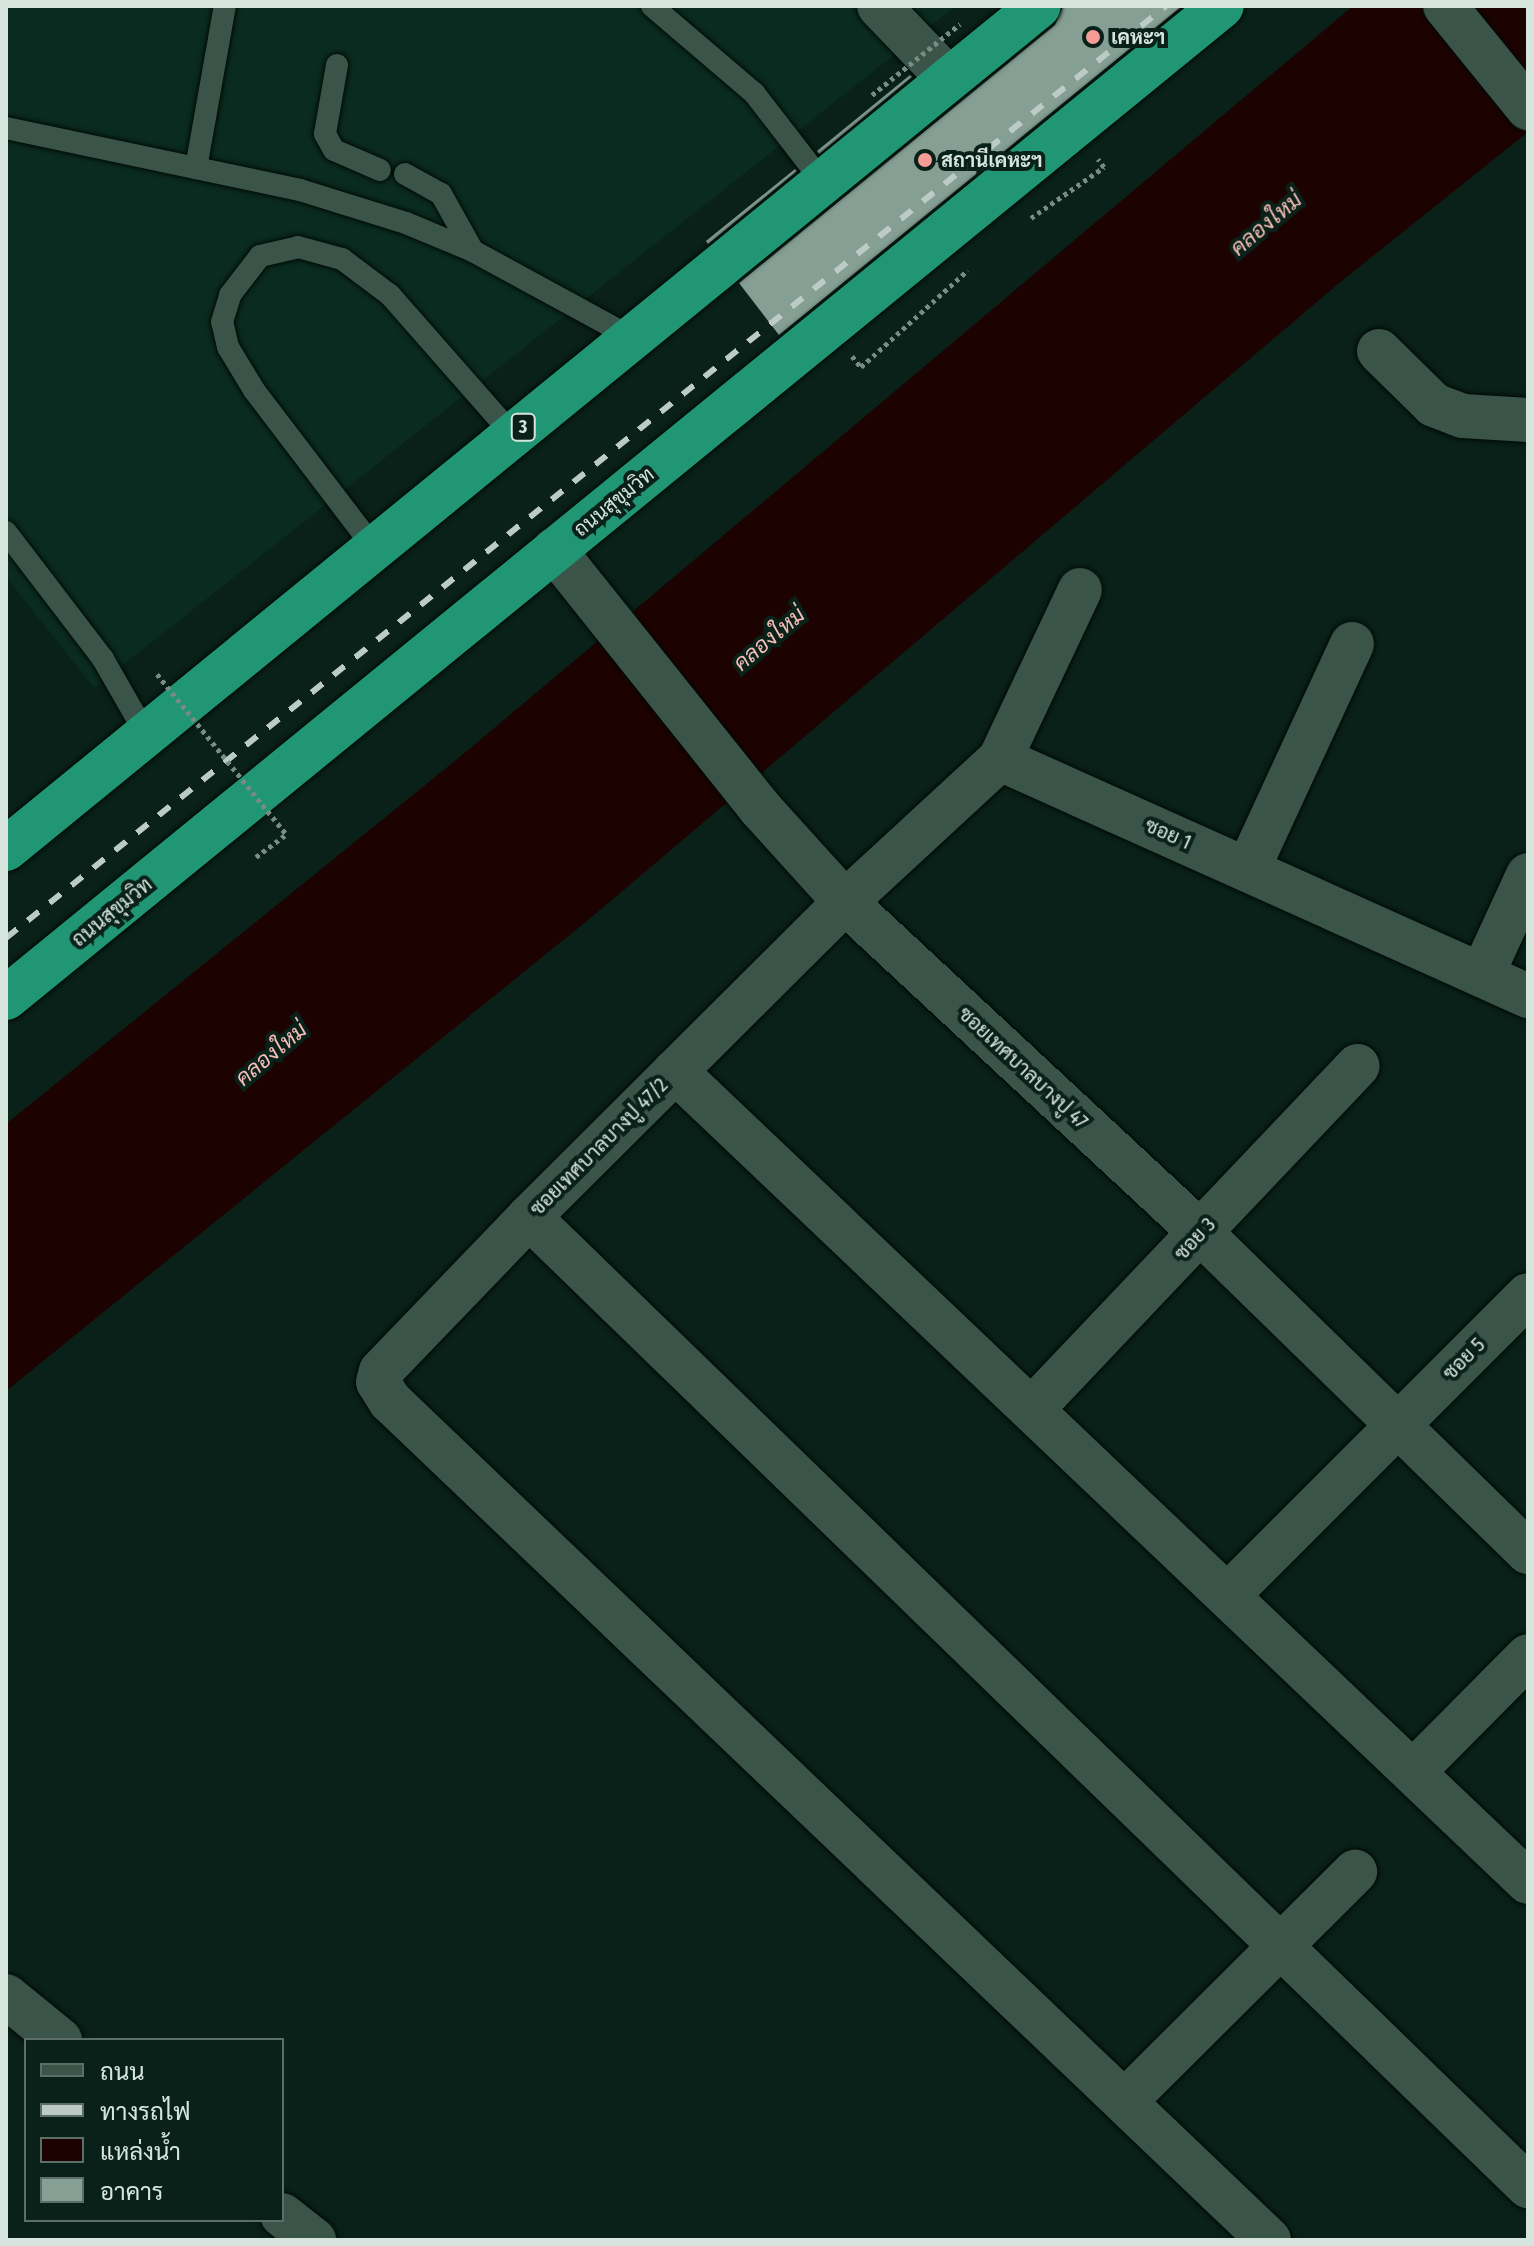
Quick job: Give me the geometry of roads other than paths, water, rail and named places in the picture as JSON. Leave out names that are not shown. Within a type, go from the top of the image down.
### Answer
[{"type":"highway","name":"3","points":[[6,849],[1039,6]]},
{"type":"highway","name":"ถนนสุขุมวิท","points":[[6,998],[1222,6]]},
{"type":"street","points":[[879,6],[948,78]]},
{"type":"street","points":[[1445,6],[1528,108]]},
{"type":"street","points":[[1379,351],[1434,405],[1463,416],[1528,420]]},
{"type":"street","name":"ซอยเทศบาลบางปู 47","points":[[554,550],[605,610],[760,808],[845,902],[1201,1233],[1400,1423],[1528,1552]]},
{"type":"street","points":[[845,902],[1000,759],[1080,590]]},
{"type":"street","points":[[1248,869],[1352,644]]},
{"type":"street","name":"ซอย 1","points":[[1000,759],[1528,996]]},
{"type":"street","points":[[1482,975],[1528,875]]},
{"type":"street","name":"ซอยเทศบาลบางปู 47/2","points":[[845,902],[529,1217],[381,1371],[378,1382],[390,1401],[1125,2101]]},
{"type":"street","name":"ซอย 3","points":[[1032,1409],[1357,1066]]},
{"type":"street","points":[[675,1071],[1528,1882]]},
{"type":"street","points":[[529,1217],[1528,2186]]},
{"type":"street","name":"ซอย 5","points":[[1228,1595],[1528,1295]]},
{"type":"street","points":[[1413,1772],[1528,1656]]},
{"type":"street","points":[[1269,2240],[1125,2101],[1355,1872]]},
{"type":"street","points":[[6,1996],[58,2038]]},
{"type":"street","points":[[284,2217],[314,2240]]},
{"type":"lane","points":[[196,168],[225,6]]},
{"type":"lane","points":[[652,6],[754,93],[822,181]]},
{"type":"lane","points":[[337,65],[325,134],[334,150],[380,170]]},
{"type":"lane","points":[[6,128],[300,190],[473,251],[631,337]]},
{"type":"lane","points":[[405,174],[441,194],[473,251]]},
{"type":"lane","points":[[375,549],[254,390],[228,347],[222,322],[230,295],[260,256],[298,247],[342,259],[390,295],[513,435]]},
{"type":"lane","points":[[6,532],[103,659],[146,734]]},
{"type":"water","name":"คลองใหม่","points":[[1353,6],[1528,6],[1528,132],[1338,284],[593,916],[6,1391],[6,1124],[461,756]]},
{"type":"railway","points":[[6,938],[1166,6]]},
{"type":"place","name":"เคหะฯ","points":[[1093,37]]},
{"type":"place","name":"สถานีเคหะฯ","points":[[925,160]]}]
